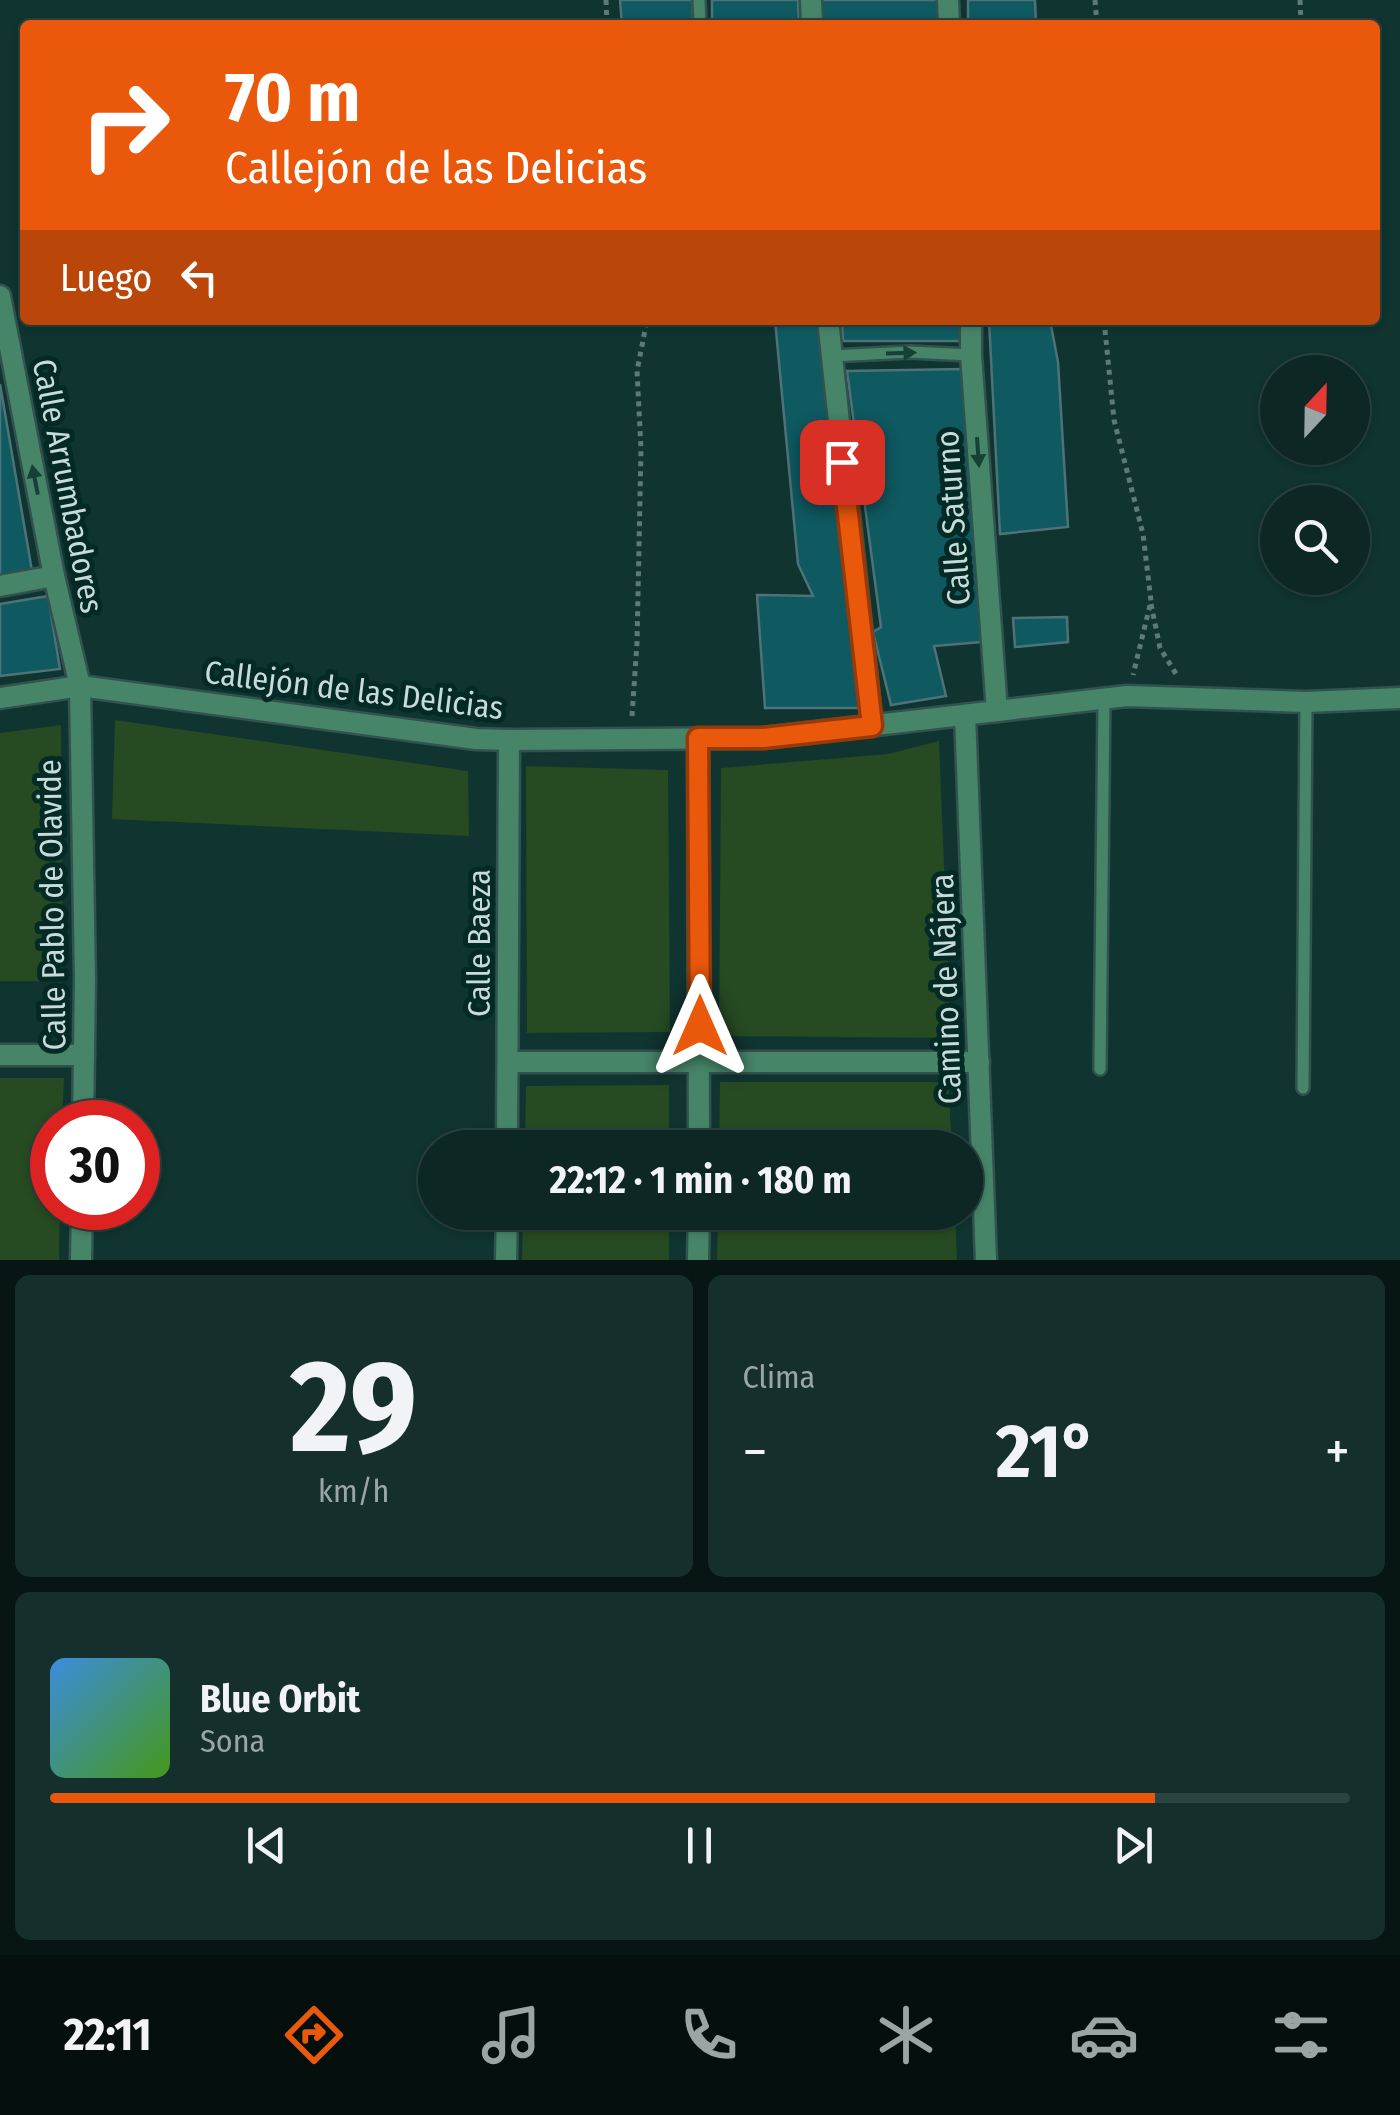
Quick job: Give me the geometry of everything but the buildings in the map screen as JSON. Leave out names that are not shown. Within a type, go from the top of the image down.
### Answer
[{"type":"street","name":"Calle Arrumbadores","points":[[0,296],[54,576],[80,686]]},
{"type":"street","points":[[829,325],[872,726]]},
{"type":"street","name":"Calle Saturno","points":[[971,325],[998,711]]},
{"type":"street","points":[[0,586],[54,576]]},
{"type":"street","name":"Callejón de las Delicias","points":[[0,698],[80,686],[476,740],[763,738],[1128,696],[1306,702],[1400,698]]},
{"type":"street","name":"Calle Pablo de Olavide","points":[[80,686],[83,1100]]},
{"type":"street","name":"Camino de Nájera","points":[[964,715],[986,1260]]},
{"type":"street","points":[[698,738],[699,1130]]},
{"type":"street","name":"Calle Baeza","points":[[508,1130],[509,740]]},
{"type":"street","points":[[0,1055],[84,1055]]},
{"type":"street","points":[[508,1062],[979,1062]]},
{"type":"street","points":[[81,1260],[82,1230]]},
{"type":"street","points":[[506,1230],[506,1260]]},
{"type":"street","points":[[698,1260],[699,1230]]},
{"type":"lane","points":[[832,356],[910,352],[971,355]]},
{"type":"lane","points":[[1100,1069],[1104,700]]},
{"type":"lane","points":[[1302,1088],[1306,702]]},
{"type":"path","points":[[634,738],[641,449],[637,371],[647,325]]},
{"type":"path","points":[[1104,325],[1114,420],[1143,534],[1160,648],[1179,678],[1204,698]]},
{"type":"path","points":[[1128,696],[1150,601]]},
{"type":"green space","points":[[115,720],[468,771],[469,836],[112,819]]},
{"type":"green space","points":[[61,725],[63,981],[0,981],[0,733]]},
{"type":"green space","points":[[939,741],[951,1038],[719,1036],[721,768],[888,754]]},
{"type":"green space","points":[[526,766],[668,770],[670,1032],[527,1033]]},
{"type":"green space","points":[[0,1078],[64,1078],[63,1100],[30,1100],[30,1230],[60,1230],[59,1260],[0,1260]]},
{"type":"green space","points":[[720,1082],[948,1082],[951,1130],[719,1130]]},
{"type":"green space","points":[[669,1085],[669,1130],[525,1130],[526,1086]]},
{"type":"green space","points":[[523,1230],[669,1230],[669,1260],[522,1260]]},
{"type":"green space","points":[[718,1230],[956,1230],[957,1260],[717,1260]]},
{"type":"route","points":[[700,1026],[698,738],[763,738],[872,726],[842,462]]}]
